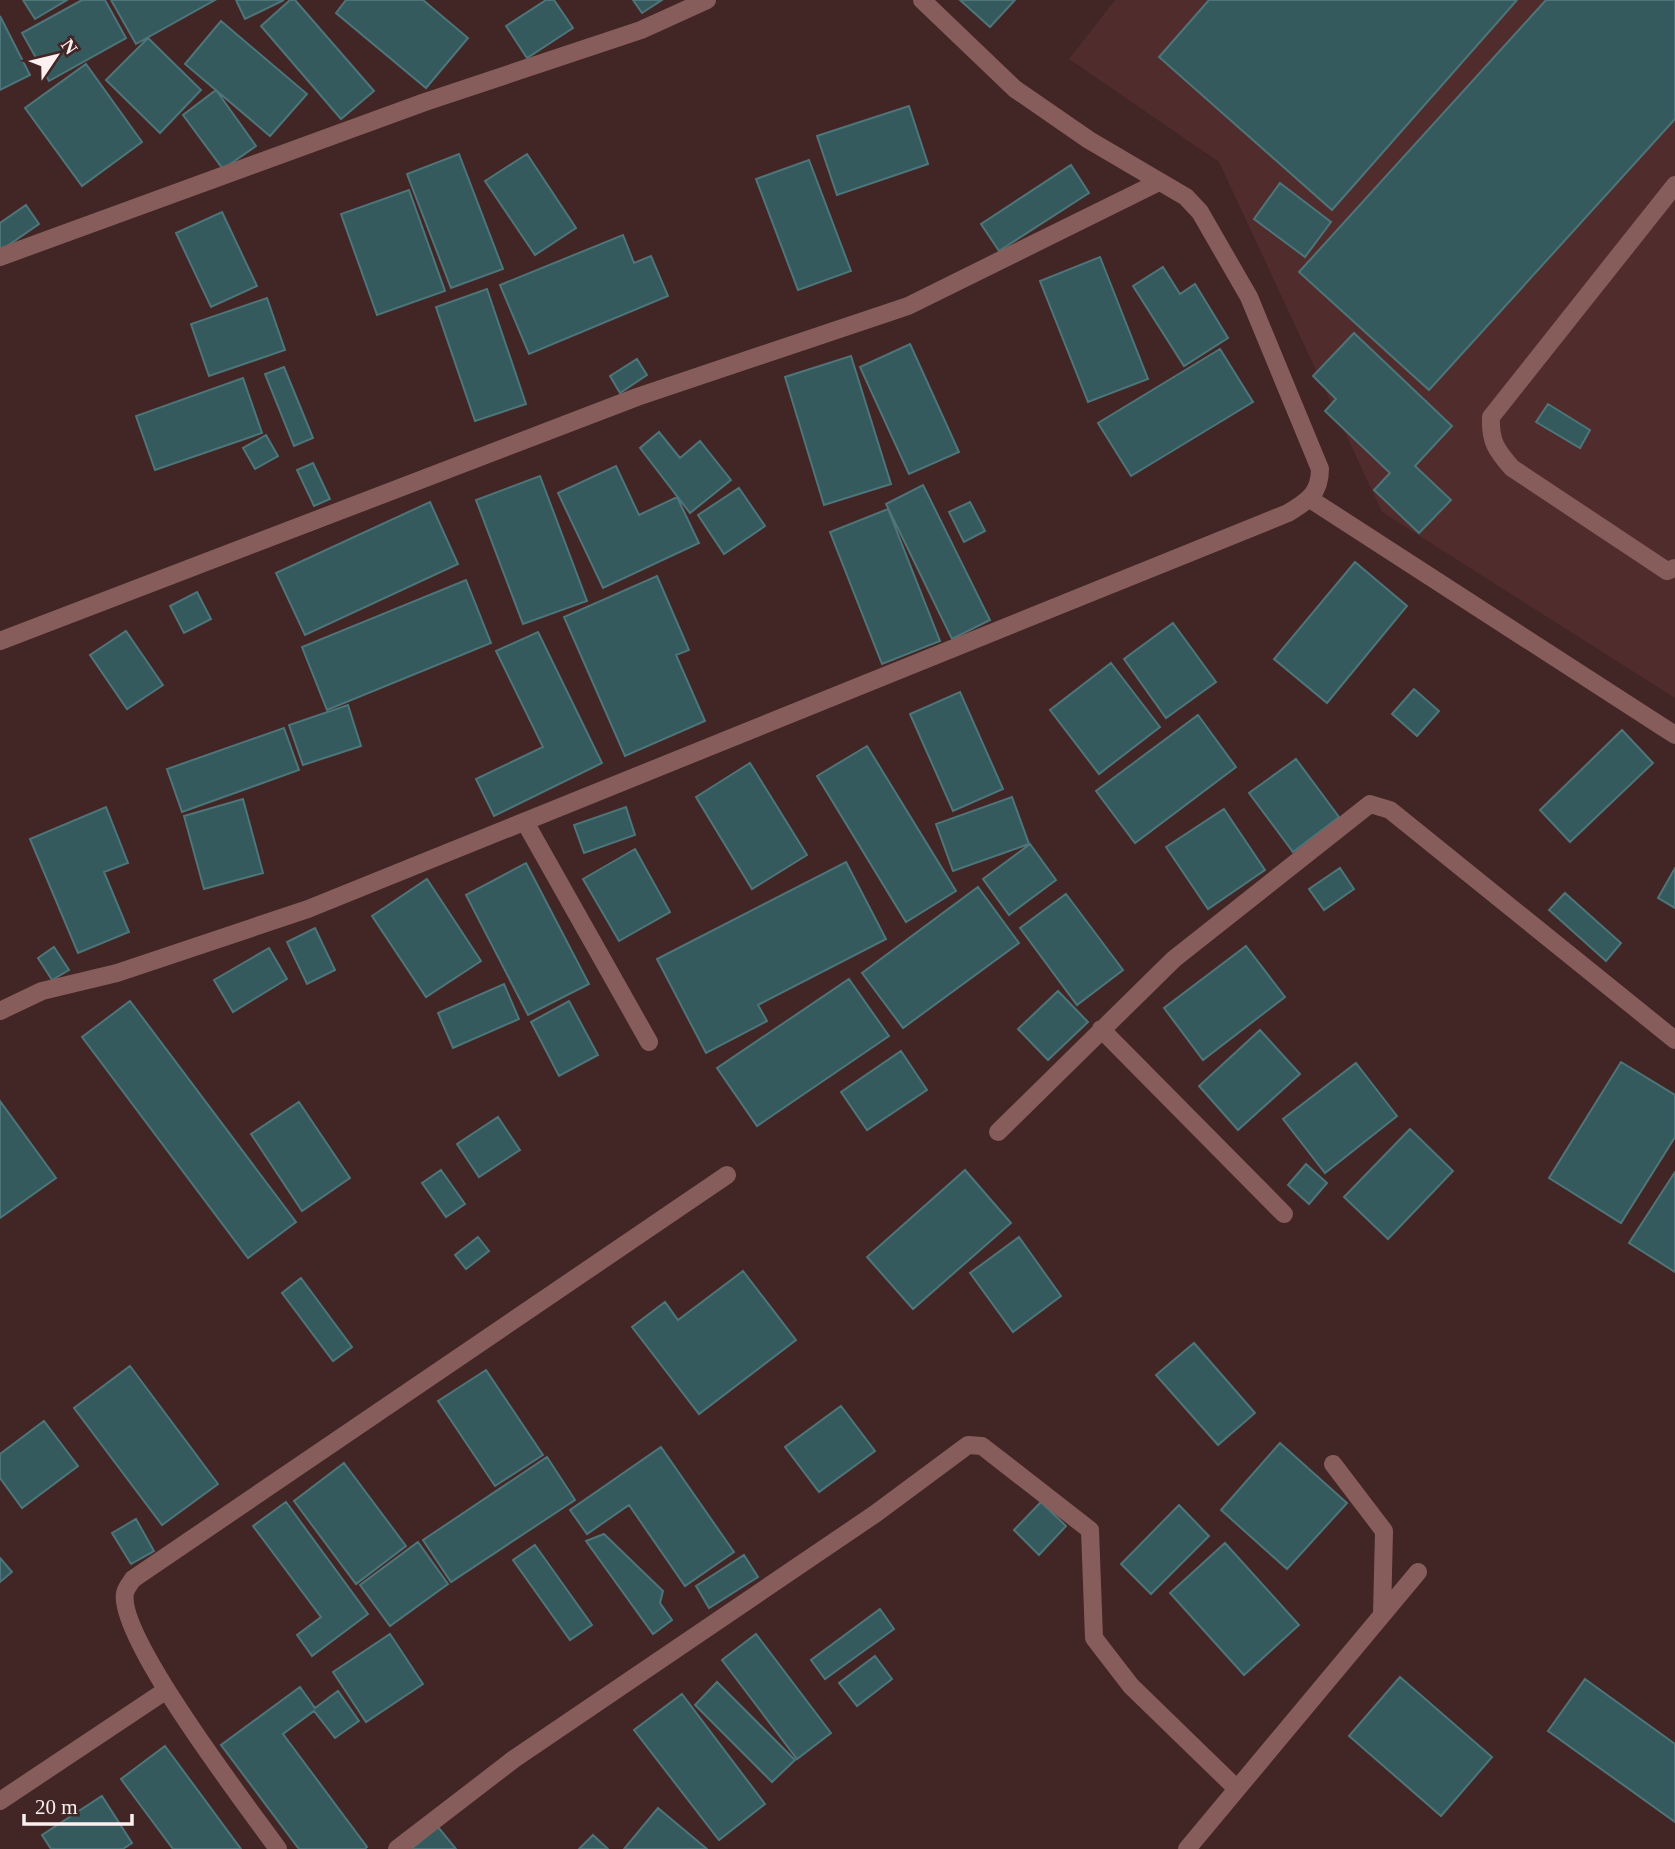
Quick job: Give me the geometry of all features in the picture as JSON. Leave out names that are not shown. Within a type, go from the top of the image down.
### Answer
[{"type":"street","points":[[0,257],[425,102],[641,30],[707,0]]},
{"type":"street","points":[[0,1011],[42,991],[117,973],[308,909],[1288,513],[1310,499],[1320,485],[1320,469],[1249,297],[1200,212],[1186,197],[1089,140],[1015,89],[922,0]]},
{"type":"street","points":[[0,641],[637,397],[908,306],[1158,182]]},
{"type":"street","points":[[1675,185],[1491,417],[1490,438],[1495,450],[1512,468],[1667,571],[1675,568]]},
{"type":"street","points":[[1310,499],[1675,734]]},
{"type":"street","points":[[998,1132],[1174,959],[1370,804],[1390,810],[1675,1040]]},
{"type":"street","points":[[525,822],[649,1042]]},
{"type":"street","points":[[1101,1029],[1284,1214]]},
{"type":"street","points":[[278,1849],[165,1690],[128,1614],[125,1592],[133,1578],[727,1175]]},
{"type":"street","points":[[397,1849],[514,1759],[875,1514],[968,1445],[982,1446],[1090,1531],[1094,1638],[1132,1686],[1236,1788]]},
{"type":"street","points":[[1333,1464],[1384,1531],[1382,1615]]},
{"type":"street","points":[[1187,1849],[1418,1572]]},
{"type":"street","points":[[0,1801],[165,1690]]},
{"type":"shaded area","points":[[1115,0],[1675,0],[1675,698],[1382,512],[1219,162],[1069,59]]},
{"type":"building","points":[[23,0],[67,0],[35,19]]},
{"type":"building","points":[[82,0],[105,0],[126,38],[49,81],[22,33]]},
{"type":"building","points":[[111,0],[215,0],[136,44]]},
{"type":"building","points":[[236,0],[284,0],[245,19]]},
{"type":"building","points":[[290,0],[295,0],[374,91],[341,119],[261,26]]},
{"type":"building","points":[[346,0],[423,0],[468,38],[426,88],[336,13]]},
{"type":"building","points":[[546,0],[554,0],[573,28],[527,58],[506,26]]},
{"type":"building","points":[[633,0],[662,0],[642,13]]},
{"type":"building","points":[[960,0],[1015,0],[990,27]]},
{"type":"building","points":[[1209,0],[1517,0],[1332,210],[1159,57]]},
{"type":"building","points":[[1546,0],[1675,0],[1675,119],[1429,390],[1299,272]]},
{"type":"building","points":[[0,16],[30,75],[0,90]]},
{"type":"building","points":[[221,21],[307,94],[270,136],[185,64]]},
{"type":"building","points":[[148,38],[201,90],[160,133],[106,80]]},
{"type":"building","points":[[86,64],[142,142],[82,186],[25,108]]},
{"type":"building","points":[[216,90],[256,146],[223,169],[183,115]]},
{"type":"building","points":[[909,106],[928,164],[837,195],[817,136]]},
{"type":"building","points":[[459,154],[503,269],[451,288],[407,174]]},
{"type":"building","points":[[527,154],[576,228],[535,255],[485,181]]},
{"type":"building","points":[[809,160],[851,271],[798,290],[756,179]]},
{"type":"building","points":[[1071,165],[1089,193],[999,251],[981,224]]},
{"type":"building","points":[[1280,183],[1331,222],[1305,257],[1254,219]]},
{"type":"building","points":[[409,190],[445,291],[377,315],[341,214]]},
{"type":"building","points":[[26,205],[39,224],[0,251],[0,223]]},
{"type":"building","points":[[222,212],[257,286],[211,307],[176,233]]},
{"type":"building","points":[[623,235],[634,263],[651,256],[668,296],[529,354],[500,285]]},
{"type":"building","points":[[1100,257],[1148,379],[1088,402],[1040,281]]},
{"type":"building","points":[[1163,267],[1180,294],[1195,284],[1228,338],[1184,366],[1133,286]]},
{"type":"building","points":[[487,289],[526,404],[475,421],[436,307]]},
{"type":"building","points":[[267,298],[285,350],[209,376],[191,324]]},
{"type":"building","points":[[1354,333],[1452,426],[1415,466],[1451,500],[1419,533],[1374,490],[1390,473],[1325,411],[1336,399],[1313,376]]},
{"type":"building","points":[[910,344],[959,452],[909,474],[860,367]]},
{"type":"building","points":[[1220,349],[1253,402],[1131,476],[1098,423]]},
{"type":"building","points":[[851,356],[891,484],[824,505],[785,377]]},
{"type":"building","points":[[637,359],[647,375],[620,393],[610,376]]},
{"type":"building","points":[[284,367],[313,438],[294,446],[265,374]]},
{"type":"building","points":[[243,378],[262,433],[155,470],[136,416]]},
{"type":"building","points":[[1548,404],[1590,430],[1580,448],[1536,422]]},
{"type":"building","points":[[659,432],[680,458],[700,441],[731,480],[690,513],[640,448]]},
{"type":"building","points":[[266,435],[278,456],[255,469],[243,448]]},
{"type":"building","points":[[313,463],[330,499],[314,506],[297,470]]},
{"type":"building","points":[[616,466],[639,515],[677,497],[699,543],[603,588],[558,493]]},
{"type":"building","points":[[540,476],[587,601],[523,624],[476,500]]},
{"type":"building","points":[[923,485],[990,620],[952,639],[886,504]]},
{"type":"building","points":[[739,488],[765,526],[724,554],[698,515]]},
{"type":"building","points":[[430,502],[458,564],[305,635],[276,573]]},
{"type":"building","points":[[970,502],[985,531],[964,542],[949,512]]},
{"type":"building","points":[[888,509],[940,641],[882,664],[830,532]]},
{"type":"building","points":[[1355,562],[1407,606],[1327,703],[1274,659]]},
{"type":"building","points":[[657,576],[689,650],[676,655],[705,721],[625,756],[564,617]]},
{"type":"building","points":[[466,580],[491,643],[327,710],[302,647]]},
{"type":"building","points":[[197,592],[211,619],[184,633],[170,606]]},
{"type":"building","points":[[1173,623],[1216,682],[1166,718],[1124,659]]},
{"type":"building","points":[[126,631],[163,685],[127,709],[90,655]]},
{"type":"building","points":[[538,632],[602,763],[494,816],[476,779],[543,747],[496,651]]},
{"type":"building","points":[[1111,663],[1160,727],[1099,774],[1050,710]]},
{"type":"building","points":[[1414,689],[1439,711],[1417,736],[1392,714]]},
{"type":"building","points":[[960,692],[1003,789],[953,811],[910,714]]},
{"type":"building","points":[[348,705],[361,746],[303,765],[289,725]]},
{"type":"building","points":[[1198,715],[1236,767],[1135,843],[1096,791]]},
{"type":"building","points":[[284,728],[299,770],[182,812],[167,769]]},
{"type":"building","points":[[1622,730],[1653,763],[1570,842],[1540,810]]},
{"type":"building","points":[[867,746],[956,891],[906,922],[817,776]]},
{"type":"building","points":[[1296,759],[1339,817],[1293,852],[1249,793]]},
{"type":"building","points":[[750,763],[807,855],[752,889],[696,797]]},
{"type":"building","points":[[1012,797],[1029,844],[953,871],[936,824]]},
{"type":"building","points":[[243,799],[263,873],[204,889],[184,816]]},
{"type":"building","points":[[106,807],[128,863],[104,872],[129,932],[78,953],[30,839]]},
{"type":"building","points":[[626,807],[635,835],[584,853],[574,825]]},
{"type":"building","points":[[1224,809],[1265,870],[1208,909],[1166,847]]},
{"type":"building","points":[[1030,844],[1056,880],[1009,915],[983,879]]},
{"type":"building","points":[[635,849],[670,912],[619,941],[583,879]]},
{"type":"building","points":[[846,862],[886,939],[758,1005],[767,1021],[706,1053],[657,959]]},
{"type":"building","points":[[526,863],[589,984],[528,1015],[466,895]]},
{"type":"building","points":[[1340,868],[1354,889],[1324,910],[1309,889]]},
{"type":"building","points":[[1675,868],[1675,908],[1658,898]]},
{"type":"building","points":[[427,879],[481,961],[426,997],[372,916]]},
{"type":"building","points":[[978,887],[1019,943],[903,1028],[862,973]]},
{"type":"building","points":[[1565,893],[1621,943],[1606,961],[1549,910]]},
{"type":"building","points":[[1066,894],[1123,970],[1077,1005],[1020,928]]},
{"type":"building","points":[[315,928],[335,970],[307,984],[287,942]]},
{"type":"building","points":[[1246,946],[1285,997],[1203,1060],[1164,1008]]},
{"type":"building","points":[[54,947],[69,970],[52,980],[38,958]]},
{"type":"building","points":[[269,948],[287,979],[233,1012],[214,980]]},
{"type":"building","points":[[849,979],[889,1036],[757,1126],[717,1068]]},
{"type":"building","points":[[504,984],[519,1019],[453,1048],[438,1013]]},
{"type":"building","points":[[1058,991],[1088,1022],[1048,1060],[1018,1029]]},
{"type":"building","points":[[130,1001],[296,1222],[248,1258],[82,1037]]},
{"type":"building","points":[[569,1001],[598,1055],[559,1076],[531,1022]]},
{"type":"building","points":[[1260,1030],[1300,1074],[1238,1130],[1199,1086]]},
{"type":"building","points":[[901,1051],[927,1090],[867,1130],[841,1092]]},
{"type":"building","points":[[1621,1062],[1675,1095],[1675,1137],[1621,1223],[1549,1178]]},
{"type":"building","points":[[1356,1063],[1397,1116],[1325,1173],[1283,1119]]},
{"type":"building","points":[[0,1101],[56,1178],[0,1218]]},
{"type":"building","points":[[299,1102],[350,1178],[302,1211],[251,1134]]},
{"type":"building","points":[[498,1117],[520,1150],[479,1177],[457,1144]]},
{"type":"building","points":[[1410,1129],[1453,1171],[1388,1239],[1344,1197]]},
{"type":"building","points":[[1306,1164],[1327,1183],[1309,1204],[1288,1185]]},
{"type":"building","points":[[441,1170],[465,1204],[446,1217],[422,1183]]},
{"type":"building","points":[[965,1170],[1011,1223],[913,1309],[867,1257]]},
{"type":"building","points":[[1675,1172],[1675,1272],[1629,1243]]},
{"type":"building","points":[[478,1237],[489,1251],[466,1269],[455,1255]]},
{"type":"building","points":[[1019,1237],[1061,1296],[1013,1332],[970,1273]]},
{"type":"building","points":[[743,1271],[796,1340],[699,1414],[632,1327],[665,1302],[678,1320]]},
{"type":"building","points":[[301,1278],[352,1347],[333,1361],[282,1293]]},
{"type":"building","points":[[1194,1343],[1255,1413],[1218,1445],[1156,1375]]},
{"type":"building","points":[[130,1366],[218,1484],[162,1525],[74,1408]]},
{"type":"building","points":[[486,1370],[543,1455],[495,1486],[438,1401]]},
{"type":"building","points":[[841,1406],[875,1451],[819,1492],[785,1447]]},
{"type":"building","points":[[44,1421],[78,1466],[22,1508],[0,1478],[0,1454]]},
{"type":"building","points":[[1280,1443],[1347,1503],[1287,1569],[1221,1510]]},
{"type":"building","points":[[661,1447],[734,1552],[685,1586],[629,1505],[587,1534],[570,1510]]},
{"type":"building","points":[[547,1457],[575,1500],[451,1582],[423,1540]]},
{"type":"building","points":[[344,1463],[406,1546],[356,1584],[294,1501]]},
{"type":"building","points":[[286,1502],[368,1614],[312,1656],[297,1635],[321,1617],[253,1526]]},
{"type":"building","points":[[1041,1502],[1066,1526],[1039,1555],[1014,1530]]},
{"type":"building","points":[[1179,1505],[1209,1536],[1151,1594],[1121,1564]]},
{"type":"building","points":[[136,1519],[154,1551],[131,1564],[112,1533]]},
{"type":"building","points":[[604,1534],[663,1591],[660,1603],[672,1620],[653,1634],[586,1541]]},
{"type":"building","points":[[418,1542],[448,1584],[390,1626],[360,1585]]},
{"type":"building","points":[[1225,1543],[1299,1625],[1244,1675],[1170,1593]]},
{"type":"building","points":[[535,1545],[592,1625],[570,1640],[513,1560]]},
{"type":"building","points":[[744,1555],[758,1577],[709,1608],[696,1586]]},
{"type":"building","points":[[0,1558],[12,1572],[0,1582]]},
{"type":"building","points":[[880,1609],[894,1629],[825,1679],[811,1660]]},
{"type":"building","points":[[390,1634],[423,1684],[366,1722],[333,1672]]},
{"type":"building","points":[[756,1634],[831,1733],[797,1759],[722,1660]]},
{"type":"building","points":[[875,1656],[892,1679],[857,1706],[839,1683]]},
{"type":"building","points":[[1400,1677],[1492,1757],[1441,1816],[1349,1736]]},
{"type":"building","points":[[1585,1679],[1675,1744],[1675,1822],[1548,1731]]},
{"type":"building","points":[[717,1682],[795,1760],[772,1782],[695,1705]]},
{"type":"building","points":[[300,1687],[315,1708],[338,1691],[359,1721],[335,1738],[314,1711],[283,1734],[367,1847],[365,1849],[299,1849],[221,1745]]},
{"type":"building","points":[[682,1694],[765,1804],[719,1840],[634,1730]]},
{"type":"building","points":[[165,1746],[241,1849],[173,1849],[121,1779]]},
{"type":"building","points":[[102,1796],[132,1843],[123,1849],[51,1849],[42,1835]]},
{"type":"building","points":[[658,1808],[707,1849],[624,1849]]},
{"type":"building","points":[[438,1827],[456,1849],[411,1849]]},
{"type":"building","points":[[593,1835],[608,1849],[579,1849]]}]
